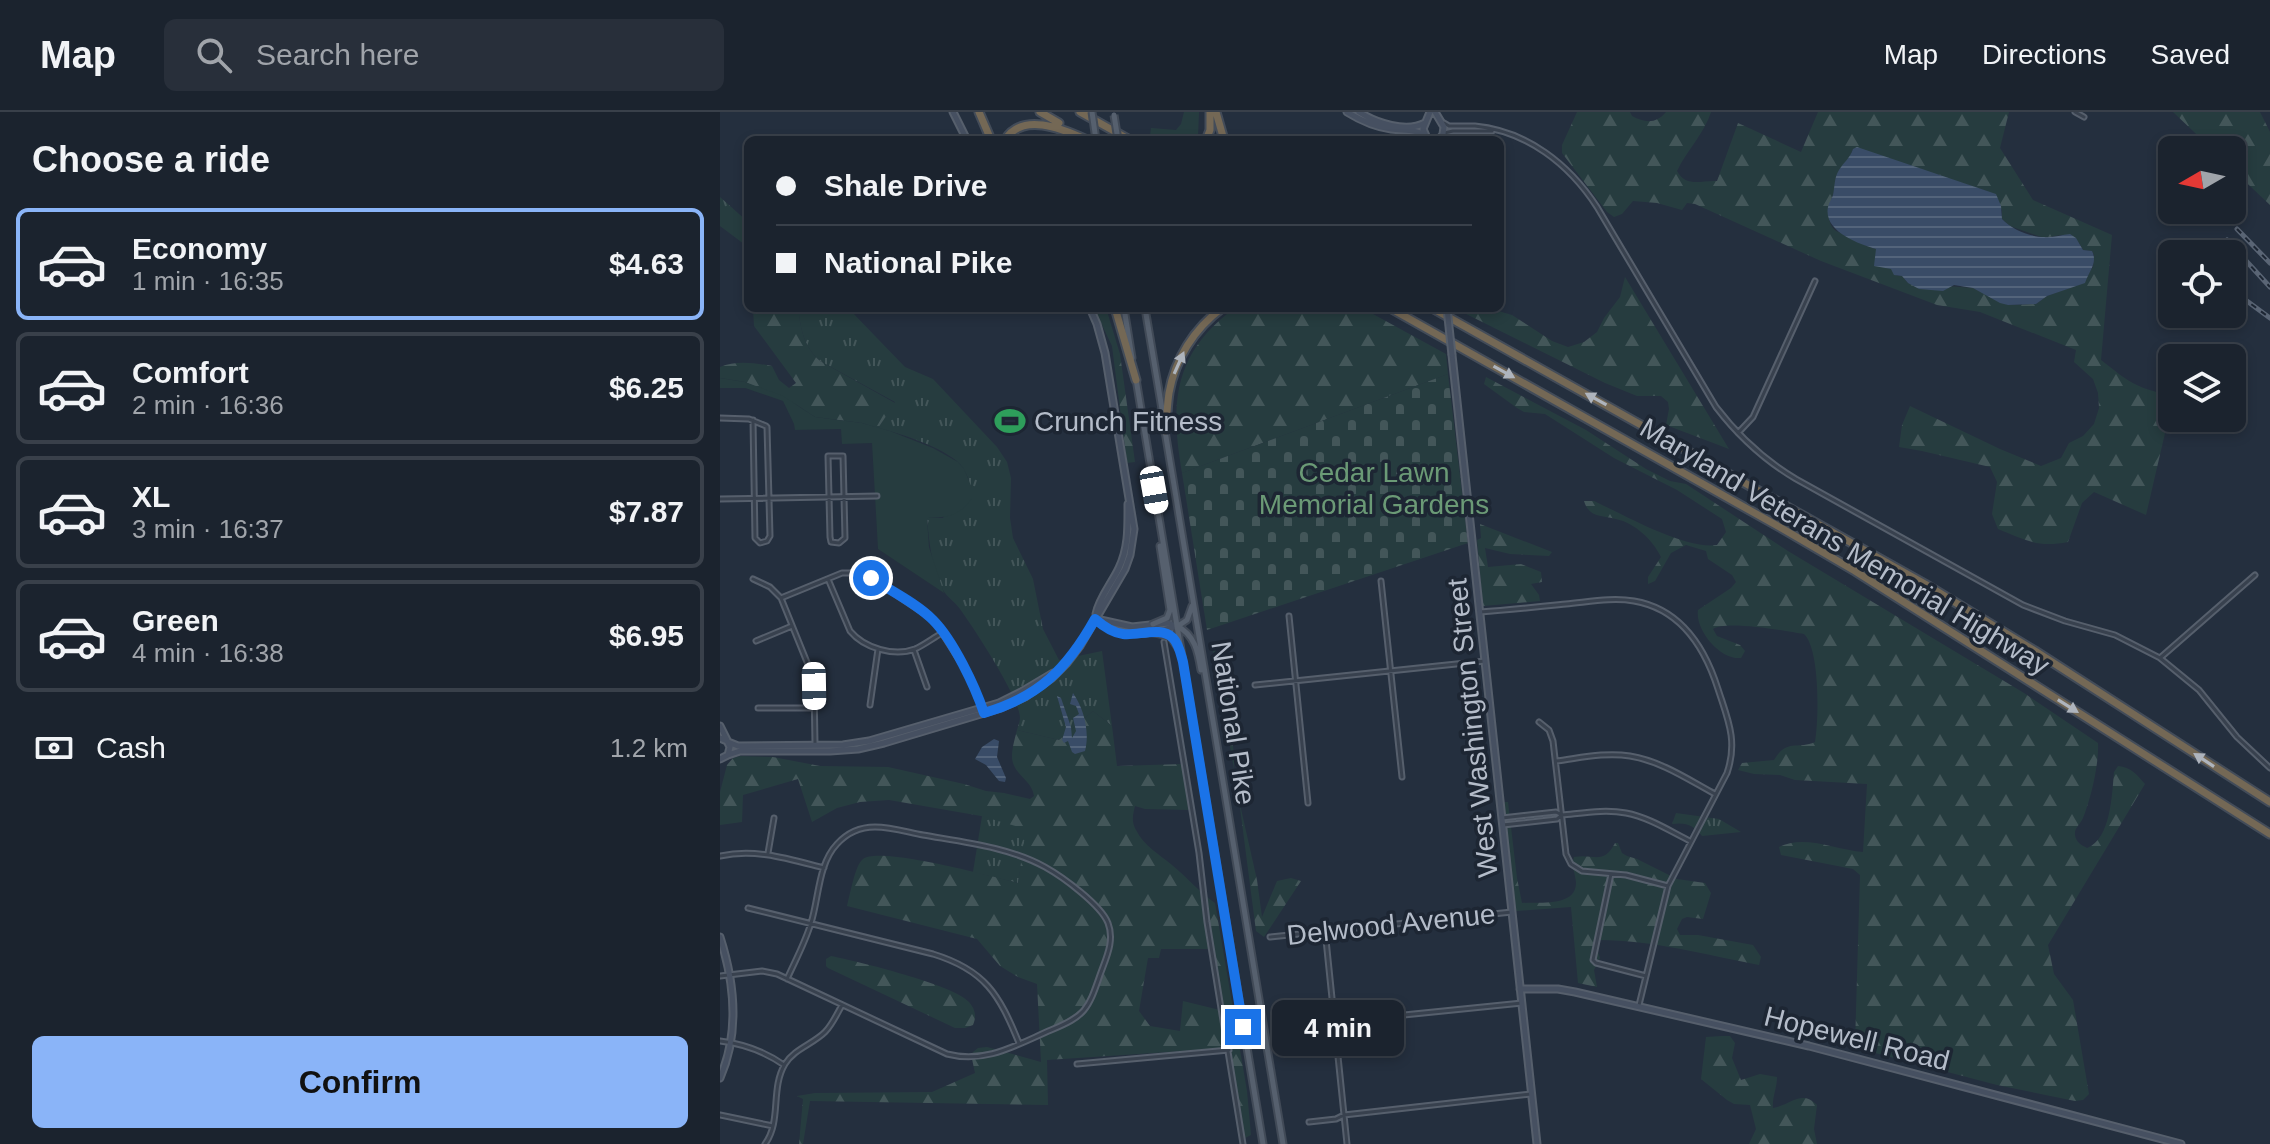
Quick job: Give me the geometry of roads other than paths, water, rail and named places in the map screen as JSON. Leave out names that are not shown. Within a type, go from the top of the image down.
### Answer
[{"type":"highway","points":[[979,112],[989,136]]},
{"type":"highway","points":[[1040,112],[1084,136]]},
{"type":"highway","points":[[1080,112],[1123,136]]},
{"type":"highway","points":[[1208,136],[1210,112]]},
{"type":"highway","points":[[1216,112],[1223,136]]},
{"type":"highway","points":[[1007,136],[1017,125],[1036,120],[1081,136]]},
{"type":"highway","points":[[1099,123],[1127,136]]},
{"type":"highway","points":[[1116,312],[1136,380]]},
{"type":"highway","points":[[1165,431],[1169,392],[1178,361],[1200,328],[1218,312]]},
{"type":"highway","name":"Maryland Veterans Memorial Highway","points":[[1395,312],[1843,564],[2270,834]]},
{"type":"highway","name":"Maryland Veterans Memorial Highway","points":[[1439,312],[1925,584],[2270,802]]},
{"type":"main road","points":[[953,112],[965,136]]},
{"type":"main road","points":[[1091,136],[1092,112]]},
{"type":"main road","points":[[1347,112],[1385,128],[1415,131],[1424,136]]},
{"type":"main road","points":[[1359,112],[1389,125],[1415,127],[1432,118],[1440,121]]},
{"type":"main road","points":[[1426,136],[1423,129],[1432,112],[1440,121],[1440,136]]},
{"type":"main road","points":[[1113,114],[1117,136]]},
{"type":"main road","points":[[725,757],[740,751],[814,748],[869,741],[983,710],[1009,699],[1067,663],[1125,569],[1133,541],[1133,519],[1105,353],[1092,312]]},
{"type":"main road","name":"National Pike","points":[[1125,312],[1263,1144]]},
{"type":"main road","name":"National Pike","points":[[1146,312],[1283,1144]]},
{"type":"main road","name":"West Washington Street","points":[[1447,312],[1537,1144]]},
{"type":"main road","points":[[1153,624],[1167,618],[1170,610],[1152,497],[1154,490]]},
{"type":"main road","points":[[1095,619],[1097,606],[1121,565],[1128,529],[1128,495]]},
{"type":"main road","points":[[1095,619],[1108,629],[1123,634],[1177,626],[1191,614],[1193,595]]},
{"type":"main road","points":[[1107,601],[1105,611],[1111,623]]},
{"type":"main road","points":[[1095,619],[1132,627],[1168,623],[1187,632],[1197,649],[1211,710]]},
{"type":"main road","points":[[1150,632],[1174,638],[1183,662]]},
{"type":"main road","points":[[720,726],[730,750],[720,767]]},
{"type":"main road","points":[[720,738],[738,746],[814,748]]},
{"type":"main road","points":[[720,937],[730,975],[733,1009],[731,1042],[720,1078]]},
{"type":"main road","name":"Hopewell Road","points":[[1520,989],[1558,989],[1839,1053],[2181,1144]]},
{"type":"street","points":[[2075,112],[2084,117]]},
{"type":"street","points":[[1440,121],[1449,126],[1473,126],[1518,138],[1548,153],[1579,181],[1704,387],[1738,433],[1764,458],[2010,599],[2045,615],[2115,635],[2160,658],[2199,690],[2237,737],[2270,768]]},
{"type":"street","points":[[1442,136],[1453,131],[1492,131]]},
{"type":"street","points":[[1738,433],[1753,417],[1815,281]]},
{"type":"street","points":[[720,418],[753,420],[767,427],[770,536],[760,543],[755,538],[753,420]]},
{"type":"street","points":[[828,456],[843,456],[844,497],[845,538],[839,543],[830,540],[828,456]]},
{"type":"street","points":[[720,499],[877,496]]},
{"type":"street","points":[[781,598],[849,572],[871,578],[928,616],[972,681],[983,710]]},
{"type":"street","points":[[2160,658],[2255,575]]},
{"type":"street","points":[[828,578],[850,631],[862,642],[878,649],[900,652],[914,650],[942,633]]},
{"type":"street","points":[[753,579],[770,587],[781,598],[814,679],[814,748]]},
{"type":"street","points":[[1381,581],[1402,777]]},
{"type":"street","points":[[1480,612],[1619,600],[1645,604],[1676,620],[1695,638],[1708,661],[1730,729],[1732,758],[1668,886],[1638,1006]]},
{"type":"street","points":[[1289,616],[1308,803]]},
{"type":"street","points":[[756,641],[792,626]]},
{"type":"street","points":[[1164,642],[1243,1144]]},
{"type":"street","points":[[870,705],[878,649]]},
{"type":"street","points":[[914,650],[927,687]]},
{"type":"street","points":[[1255,685],[1485,661]]},
{"type":"street","points":[[758,708],[815,708]]},
{"type":"street","points":[[1539,722],[1552,736],[1566,854],[1571,864],[1582,871],[1612,873],[1668,886]]},
{"type":"street","points":[[1556,761],[1602,755],[1637,757],[1716,794]]},
{"type":"street","points":[[1503,822],[1557,819],[1562,815],[1599,811],[1624,812],[1690,841]]},
{"type":"street","points":[[768,854],[774,818]]},
{"type":"street","points":[[720,976],[762,971],[787,979],[947,1054],[973,1058],[988,1056],[1081,1015],[1096,986],[1111,935],[1101,910],[1044,866],[985,846],[885,828],[866,828],[840,841],[829,855],[811,924],[787,979]]},
{"type":"street","points":[[720,856],[743,852],[768,854],[824,868]]},
{"type":"street","points":[[1612,873],[1593,960],[1646,976]]},
{"type":"street","points":[[748,908],[933,954],[959,964],[989,985],[1004,1008],[1019,1043]]},
{"type":"street","name":"Delwood Avenue","points":[[1270,937],[1512,912]]},
{"type":"street","points":[[1325,930],[1347,1144]]},
{"type":"street","points":[[1334,1022],[1522,1003]]},
{"type":"street","points":[[765,1144],[771,1136],[776,1093],[784,1065],[828,1029],[842,1005]]},
{"type":"street","points":[[720,1041],[765,1052],[784,1065]]},
{"type":"street","points":[[1077,1064],[1229,1050]]},
{"type":"street","points":[[1309,1122],[1344,1115],[1531,1094]]},
{"type":"street","points":[[720,1115],[773,1126]]},
{"type":"water","points":[[1857,147],[1996,194],[2002,219],[2021,232],[2047,237],[2070,234],[2083,250],[2092,251],[2094,255],[2085,283],[2047,296],[2036,304],[2008,305],[1973,288],[1954,285],[1943,291],[1919,289],[1902,276],[1894,275],[1891,269],[1874,266],[1876,249],[1843,235],[1836,230],[1828,215],[1837,173]]},
{"type":"water","points":[[1073,693],[1083,713],[1087,736],[1085,751],[1075,754],[1068,741],[1064,743],[1062,740],[1066,727],[1057,696],[1061,698],[1072,738],[1076,731],[1073,718],[1079,714],[1076,706],[1070,704]]},
{"type":"water","points":[[994,739],[999,741],[997,757],[1005,782],[999,781],[986,765],[975,759],[982,747]]},
{"type":"railway","points":[[2237,229],[2270,263]]},
{"type":"railway","points":[[2246,261],[2270,287]]},
{"type":"railway","points":[[2246,300],[2270,318]]},
{"type":"place","name":"Crunch Fitness","points":[[1010,421]]},
{"type":"park label","name":"Cedar Lawn Memorial Gardens","points":[[1374,488]]}]
